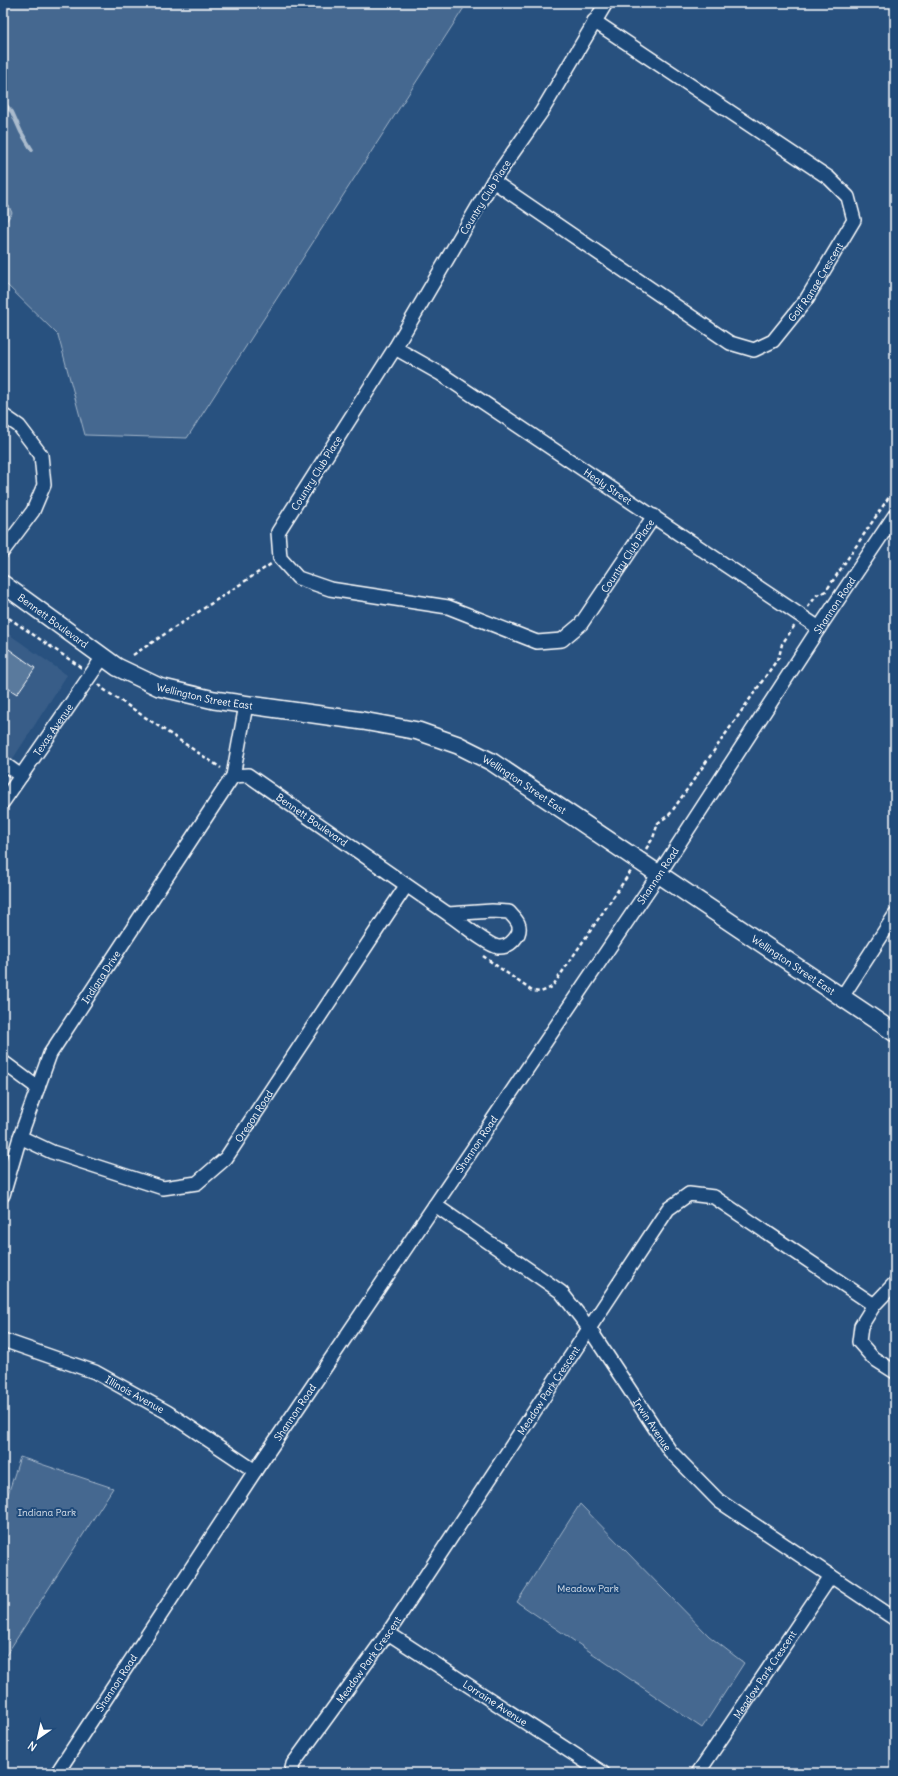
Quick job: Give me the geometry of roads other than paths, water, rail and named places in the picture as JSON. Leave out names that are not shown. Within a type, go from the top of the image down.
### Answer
[{"type":"main road","name":"Bennett Boulevard","points":[[3,584],[103,657]]},
{"type":"main road","name":"Wellington Street East","points":[[103,657],[119,669],[159,687],[189,695],[246,705],[363,720],[418,731],[458,745],[492,762],[895,1033]]},
{"type":"street","name":"Country Club Place","points":[[606,3],[542,111],[493,181],[395,348],[278,532],[280,558],[298,578],[330,589],[448,607],[537,642],[562,640],[581,624],[654,516]]},
{"type":"street","name":"Golf Range Crescent","points":[[493,181],[730,343],[754,350],[773,341],[806,300],[854,220],[848,197],[829,178],[594,21]]},
{"type":"street","name":"Healy Street","points":[[395,348],[441,374],[819,628]]},
{"type":"street","points":[[3,416],[19,426],[41,455],[44,485],[32,512],[3,551]]},
{"type":"street","name":"Shannon Road","points":[[56,1773],[255,1471],[659,874],[819,628],[895,515]]},
{"type":"street","name":"Texas Avenue","points":[[3,802],[103,657]]},
{"type":"street","points":[[233,776],[246,705]]},
{"type":"street","points":[[3,763],[21,776]]},
{"type":"street","name":"Bennett Boulevard","points":[[233,776],[248,775],[489,943],[498,947],[508,945],[515,940],[519,930],[518,922],[509,912],[492,911],[448,914]]},
{"type":"street","name":"Indiana Drive","points":[[3,1195],[20,1137],[50,1054],[233,776]]},
{"type":"street","name":"Oregon Road","points":[[20,1137],[52,1152],[163,1188],[197,1183],[226,1158],[406,886]]},
{"type":"street","points":[[842,997],[895,915]]},
{"type":"street","points":[[3,1062],[38,1088]]},
{"type":"street","name":"Meadow Park Crescent","points":[[291,1773],[292,1764],[388,1632],[668,1209],[689,1194],[714,1197],[874,1305]]},
{"type":"street","name":"Irwin Avenue","points":[[435,1205],[561,1292],[589,1328],[670,1451],[719,1501],[895,1619]]},
{"type":"street","points":[[895,1283],[874,1305],[861,1326],[860,1342],[874,1358],[895,1372]]},
{"type":"street","name":"Illinois Avenue","points":[[3,1340],[95,1372],[167,1412],[255,1471]]},
{"type":"street","name":"Meadow Park Crescent","points":[[698,1773],[831,1576]]},
{"type":"street","name":"Lorraine Avenue","points":[[388,1632],[603,1773]]},
{"type":"waterway","points":[[3,102],[12,112],[21,132],[32,150]]},
{"type":"park label","name":"Indiana Park","points":[[47,1512]]},
{"type":"park label","name":"Meadow Park","points":[[588,1588]]}]
